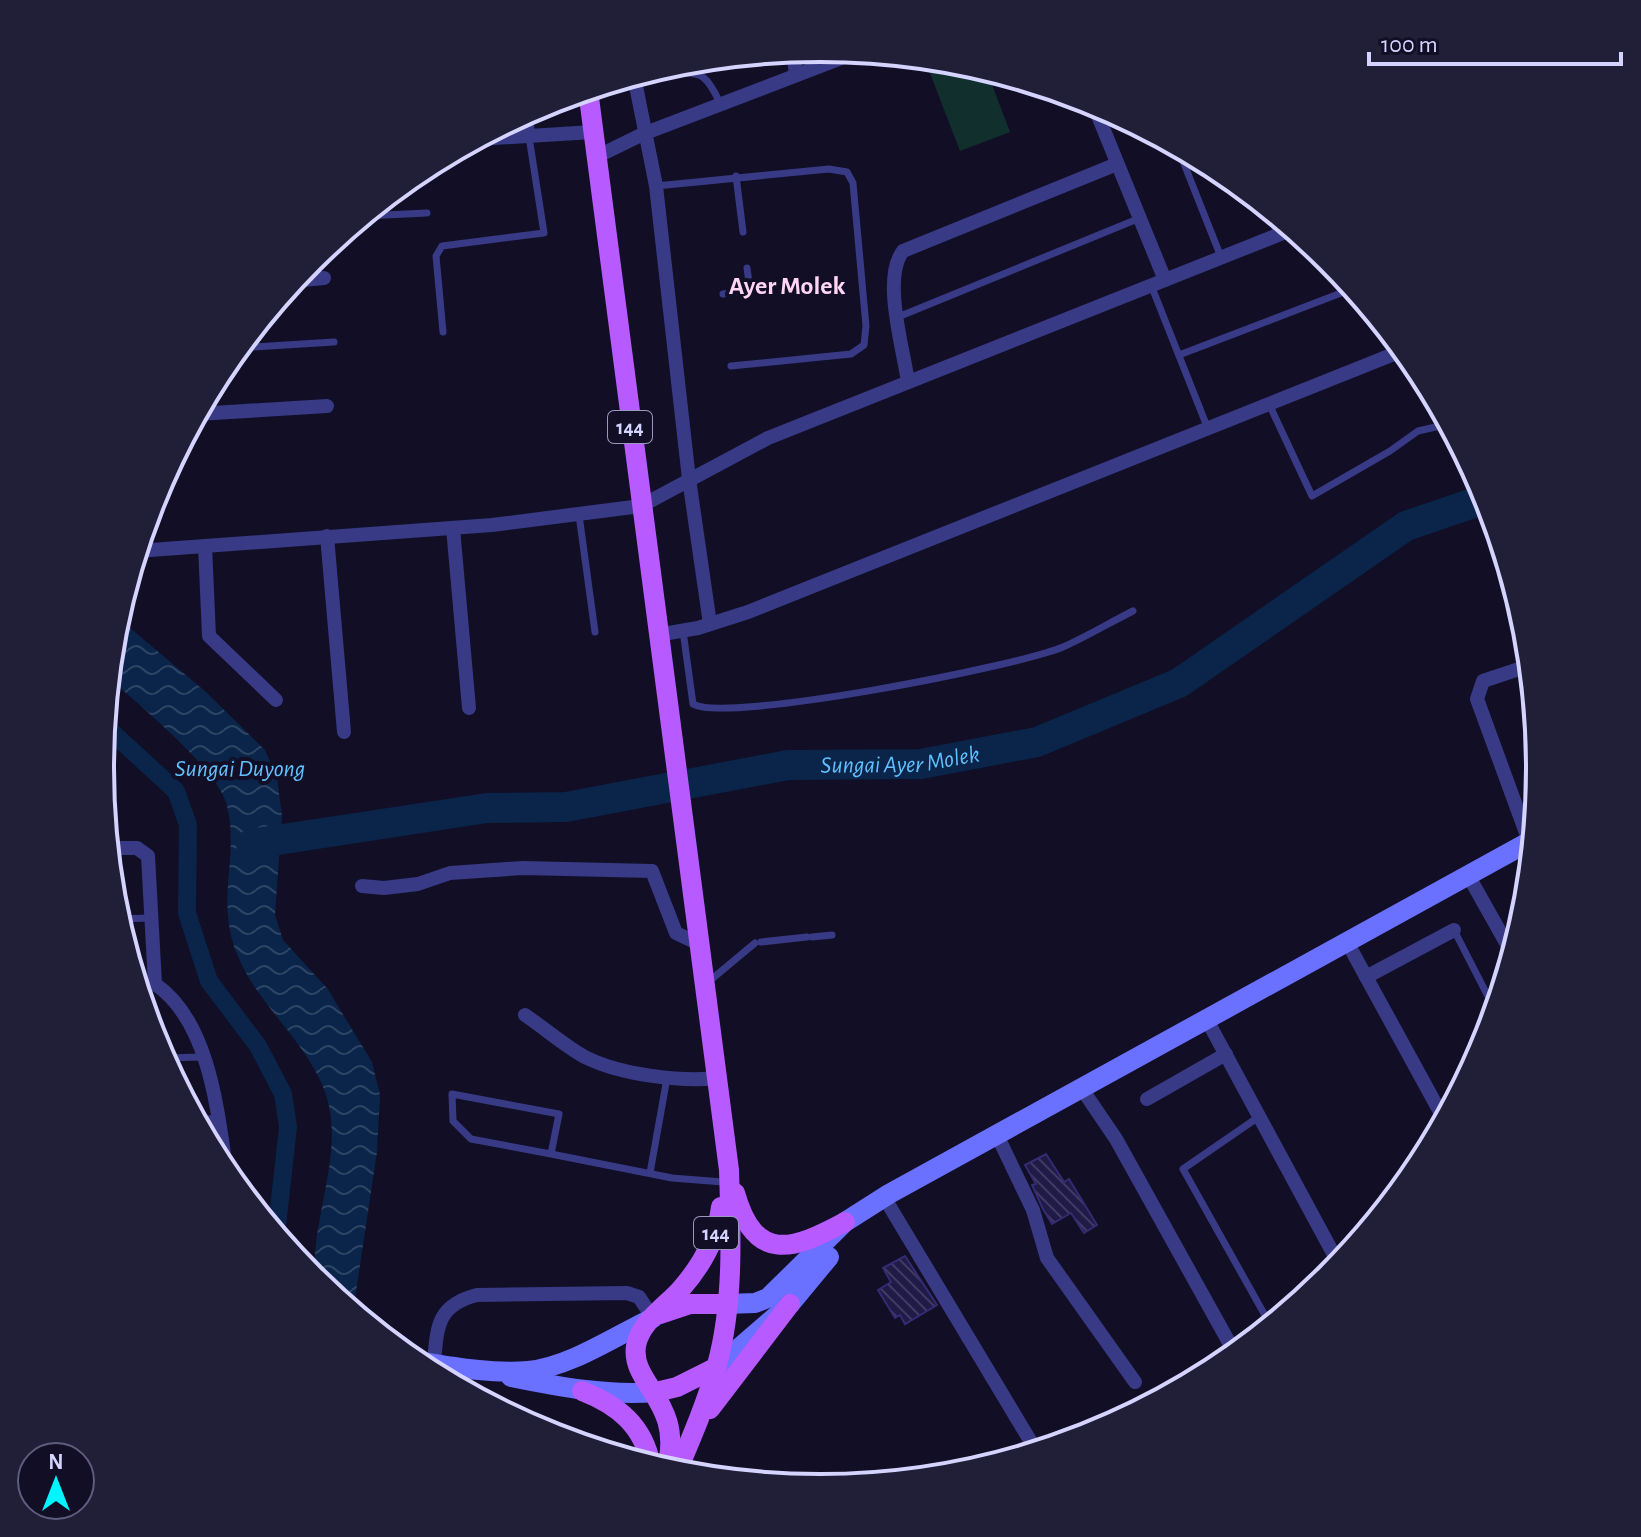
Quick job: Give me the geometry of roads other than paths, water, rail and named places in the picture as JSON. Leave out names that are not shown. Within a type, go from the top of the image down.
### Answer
[{"type":"main road","name":"144","points":[[589,100],[673,764],[724,1127],[726,1304],[717,1367],[682,1461]]},
{"type":"main road","points":[[726,1176],[745,1219],[765,1242],[780,1247],[796,1246],[845,1222],[1468,875],[1522,849]]},
{"type":"main road","name":"144","points":[[668,1458],[672,1436],[664,1405],[641,1372],[636,1347],[653,1318],[703,1262],[715,1236],[726,1176]]},
{"type":"main road","points":[[688,1446],[730,1379],[878,1201]]},
{"type":"main road","points":[[464,1368],[528,1371],[551,1365],[690,1304],[755,1303],[768,1298],[845,1222]]},
{"type":"main road","name":"144","points":[[656,1392],[677,1387],[717,1367],[790,1304]]},
{"type":"main road","points":[[441,1364],[582,1391],[656,1392]]},
{"type":"main road","points":[[582,1391],[622,1410],[647,1453]]},
{"type":"street","points":[[596,157],[643,134],[829,62]]},
{"type":"street","points":[[795,63],[796,75]]},
{"type":"street","points":[[636,87],[656,186],[689,479],[710,624]]},
{"type":"street","points":[[1099,120],[1140,218],[1158,282]]},
{"type":"street","points":[[527,126],[528,136]]},
{"type":"street","points":[[503,137],[593,132]]},
{"type":"street","points":[[908,382],[894,263],[903,251],[1117,164]]},
{"type":"street","points":[[148,550],[453,528],[641,506],[768,438],[1281,233]]},
{"type":"street","points":[[311,279],[324,278]]},
{"type":"street","points":[[657,635],[710,624],[1393,355]]},
{"type":"street","points":[[210,413],[327,406]]},
{"type":"street","points":[[453,528],[469,708]]},
{"type":"street","points":[[327,536],[344,732]]},
{"type":"street","points":[[205,546],[209,636],[276,700]]},
{"type":"street","points":[[1520,669],[1483,681],[1477,699],[1524,824]]},
{"type":"street","points":[[119,848],[137,848],[148,856],[155,984]]},
{"type":"street","points":[[362,886],[384,888],[418,884],[450,873],[523,868],[591,872],[643,868],[652,871],[658,881],[676,933],[699,944]]},
{"type":"street","points":[[1468,875],[1505,941]]},
{"type":"street","points":[[1366,977],[1454,930]]},
{"type":"street","points":[[1347,942],[1439,1110]]},
{"type":"street","points":[[148,984],[155,984],[180,1005],[203,1057],[221,1142]]},
{"type":"street","points":[[525,1015],[587,1058],[667,1078],[692,1081],[718,1078]]},
{"type":"street","points":[[1207,1020],[1333,1254]]},
{"type":"street","points":[[1147,1099],[1226,1054]]},
{"type":"street","points":[[1082,1089],[1116,1139],[1230,1344]]},
{"type":"street","points":[[209,1122],[218,1122]]},
{"type":"street","points":[[997,1135],[1033,1210],[1047,1258],[1135,1382]]},
{"type":"street","points":[[878,1201],[1031,1443]]},
{"type":"street","points":[[434,1360],[441,1318],[448,1307],[477,1295],[627,1293],[639,1297],[653,1318]]},
{"type":"lane","points":[[698,73],[710,80],[721,105]]},
{"type":"lane","points":[[443,332],[436,256],[442,246],[544,233],[528,136]]},
{"type":"lane","points":[[1184,163],[1221,257]]},
{"type":"lane","points":[[656,186],[712,178],[829,169],[847,172],[853,183],[866,326],[864,345],[851,354],[731,366]]},
{"type":"lane","points":[[736,176],[743,232]]},
{"type":"lane","points":[[381,215],[427,213]]},
{"type":"lane","points":[[898,317],[1140,218]]},
{"type":"lane","points":[[723,294],[750,290],[747,268]]},
{"type":"lane","points":[[1158,282],[1179,355],[1208,429]]},
{"type":"lane","points":[[1179,355],[1342,293]]},
{"type":"lane","points":[[254,347],[334,342]]},
{"type":"lane","points":[[1269,404],[1312,496],[1390,451],[1418,431],[1438,426]]},
{"type":"lane","points":[[579,514],[595,632]]},
{"type":"lane","points":[[683,631],[690,696],[702,708],[769,704],[973,673],[1061,648],[1133,611]]},
{"type":"lane","points":[[131,919],[152,918]]},
{"type":"lane","points":[[1454,930],[1489,998]]},
{"type":"lane","points":[[705,985],[758,942],[832,935]]},
{"type":"lane","points":[[176,1058],[203,1057]]},
{"type":"lane","points":[[650,1173],[667,1078]]},
{"type":"lane","points":[[551,1154],[559,1114],[452,1094],[453,1121],[471,1139],[650,1173],[726,1176]]},
{"type":"lane","points":[[1260,1116],[1183,1169],[1266,1317]]},
{"type":"water","name":"Sungai Duyong","points":[[129,627],[206,692],[265,750],[277,778],[282,816],[275,915],[283,940],[327,988],[372,1062],[380,1095],[377,1152],[355,1300],[315,1262],[331,1153],[330,1111],[324,1090],[303,1052],[262,998],[240,961],[228,920],[231,845],[227,806],[209,774],[176,738],[119,687]]},
{"type":"waterway","name":"Sungai Ayer Molek","points":[[251,844],[487,808],[566,807],[788,765],[921,764],[1037,742],[1179,683],[1406,526],[1475,503]]},
{"type":"waterway","points":[[115,735],[176,791],[188,825],[187,913],[209,981],[258,1046],[283,1094],[288,1127],[278,1220]]},
{"type":"district","name":"Ayer Molek","points":[[787,285]]}]
